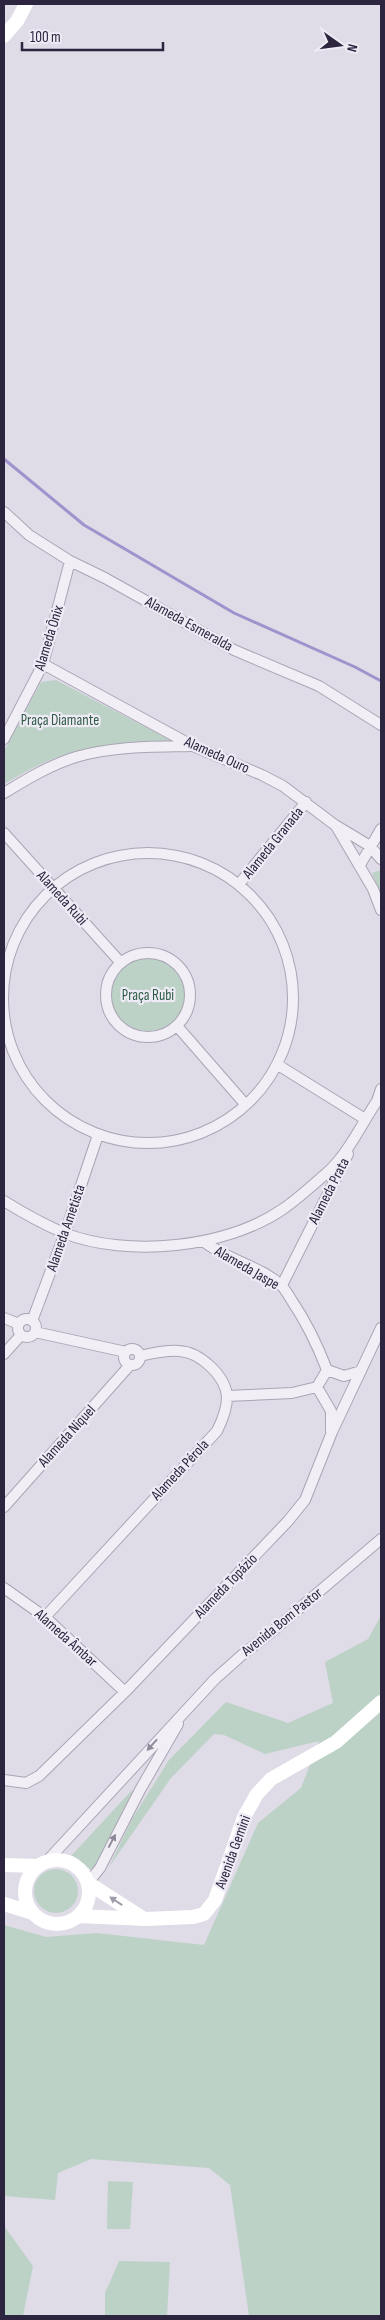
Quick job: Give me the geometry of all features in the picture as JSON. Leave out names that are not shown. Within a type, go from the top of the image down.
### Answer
[{"type":"street","points":[[4,36],[17,21],[26,4]]},
{"type":"street","name":"Alameda Esmeralda","points":[[4,512],[29,535],[70,561],[105,578],[234,650],[319,686],[381,725]]},
{"type":"street","name":"Alameda Ônix","points":[[4,739],[43,664],[70,561]]},
{"type":"street","name":"Alameda Ouro","points":[[43,664],[193,746],[262,775],[306,802],[335,825],[370,846],[381,859]]},
{"type":"street","points":[[4,793],[50,767],[76,757],[109,750],[193,746]]},
{"type":"street","name":"Alameda Granada","points":[[240,883],[306,802]]},
{"type":"street","points":[[335,825],[374,889],[381,910]]},
{"type":"street","points":[[360,865],[381,829]]},
{"type":"street","name":"Alameda Rubi","points":[[4,833],[121,963]]},
{"type":"street","points":[[160,854],[191,860],[219,870],[240,883],[262,907],[274,926],[284,948],[293,978],[294,1004],[289,1035],[278,1065],[245,1104],[224,1121],[187,1138],[143,1143],[98,1135],[78,1126],[53,1108],[34,1086],[18,1060],[7,1032],[4,1007],[4,978],[12,947],[27,915],[51,886],[81,869],[107,860],[135,855],[160,854]]},
{"type":"street","points":[[145,953],[159,954],[171,959],[181,968],[188,979],[190,992],[189,1005],[184,1018],[177,1026],[165,1034],[153,1037],[130,1033],[120,1026],[110,1012],[106,994],[113,972],[121,963],[132,956],[145,953]]},
{"type":"street","points":[[177,1026],[245,1104]]},
{"type":"street","points":[[278,1065],[365,1119]]},
{"type":"street","points":[[4,1200],[28,1216],[65,1233],[98,1242],[163,1247],[203,1241],[251,1226],[283,1209],[331,1169],[377,1101],[381,1089]]},
{"type":"street","name":"Alameda Prata","points":[[282,1285],[365,1119],[381,1100]]},
{"type":"street","name":"Alameda Ametista","points":[[32,1321],[65,1233],[98,1135]]},
{"type":"street","points":[[313,1183],[328,1195]]},
{"type":"street","name":"Alameda Jaspe","points":[[203,1241],[224,1256],[265,1274],[282,1285],[311,1331],[327,1370]]},
{"type":"street","points":[[4,1318],[19,1324]]},
{"type":"street","points":[[19,1324],[25,1320],[32,1321],[36,1326],[35,1332],[28,1337],[21,1335]]},
{"type":"street","points":[[19,1324],[18,1328],[21,1335]]},
{"type":"street","name":"Alameda Topázio","points":[[4,1780],[26,1784],[39,1776],[125,1692],[288,1521],[305,1500],[332,1432],[335,1413],[352,1389],[381,1328]]},
{"type":"street","points":[[35,1332],[126,1352],[132,1349],[139,1352],[138,1363],[130,1365],[125,1360],[126,1352]]},
{"type":"street","points":[[4,1354],[21,1335]]},
{"type":"street","points":[[140,1356],[159,1351],[181,1351],[199,1357],[205,1360],[218,1376],[227,1396],[292,1393],[317,1388],[327,1370],[344,1376],[361,1371]]},
{"type":"street","name":"Alameda Niquel","points":[[4,1507],[130,1365]]},
{"type":"street","points":[[344,1376],[352,1389]]},
{"type":"street","points":[[317,1388],[335,1413]]},
{"type":"street","name":"Alameda Pérola","points":[[45,1617],[217,1431],[223,1418],[227,1396]]},
{"type":"street","name":"Avenida Bom Pastor","points":[[43,1864],[157,1740],[242,1654],[274,1630],[381,1539]]},
{"type":"street","name":"Alameda Âmbar","points":[[4,1588],[45,1617],[125,1692]]},
{"type":"street","name":"Avenida Gemini","points":[[78,1916],[145,1919],[197,1916],[211,1907],[220,1890],[244,1817],[262,1787],[271,1778],[336,1742],[381,1702]]},
{"type":"street","name":"Avenida Bom Pastor","points":[[88,1883],[100,1868],[140,1790],[187,1710]]},
{"type":"street","points":[[4,1865],[43,1864],[57,1860],[67,1861],[76,1866],[83,1873],[88,1883],[89,1894],[86,1905],[78,1916],[71,1921],[55,1924],[39,1919],[27,1902],[25,1892],[31,1873],[43,1864]]},
{"type":"street","points":[[88,1883],[145,1919]]},
{"type":"street","points":[[4,1904],[33,1913]]},
{"type":"green space","name":"Praça Diamante","points":[[56,680],[176,743],[114,745],[89,748],[67,754],[30,769],[4,784],[4,751],[41,682]]},
{"type":"green space","points":[[381,870],[381,895],[372,873]]},
{"type":"green space","name":"Praça Rubi","points":[[148,955],[163,958],[176,967],[185,980],[188,995],[185,1010],[176,1023],[163,1032],[148,1035],[133,1032],[120,1023],[111,1010],[108,995],[111,980],[120,967],[133,958]]},
{"type":"green space","points":[[381,1616],[381,2316],[249,2316],[230,2185],[209,2168],[91,2159],[58,2173],[55,2200],[4,2196],[4,1925],[46,1937],[97,1933],[204,1945],[258,1823],[301,1788],[319,1741],[265,1754],[224,1735],[214,1734],[171,1778],[109,1867],[132,1819],[169,1760],[226,1702],[288,1723],[333,1703],[325,1662],[368,1639]]},
{"type":"green space","points":[[132,1790],[132,1797],[95,1868],[90,1869],[71,1856]]},
{"type":"green space","points":[[52,1869],[60,1869],[72,1875],[78,1891],[72,1907],[60,1913],[52,1913],[40,1907],[34,1895],[34,1887],[40,1875]]},
{"type":"green space","points":[[108,2181],[133,2182],[130,2229],[107,2229]]},
{"type":"green space","points":[[4,2226],[33,2266],[23,2316],[4,2316]]},
{"type":"green space","points":[[119,2261],[170,2262],[167,2316],[105,2316],[105,2293]]},
{"type":"waterway","points":[[4,459],[84,525],[234,613],[355,667],[381,681]]}]
